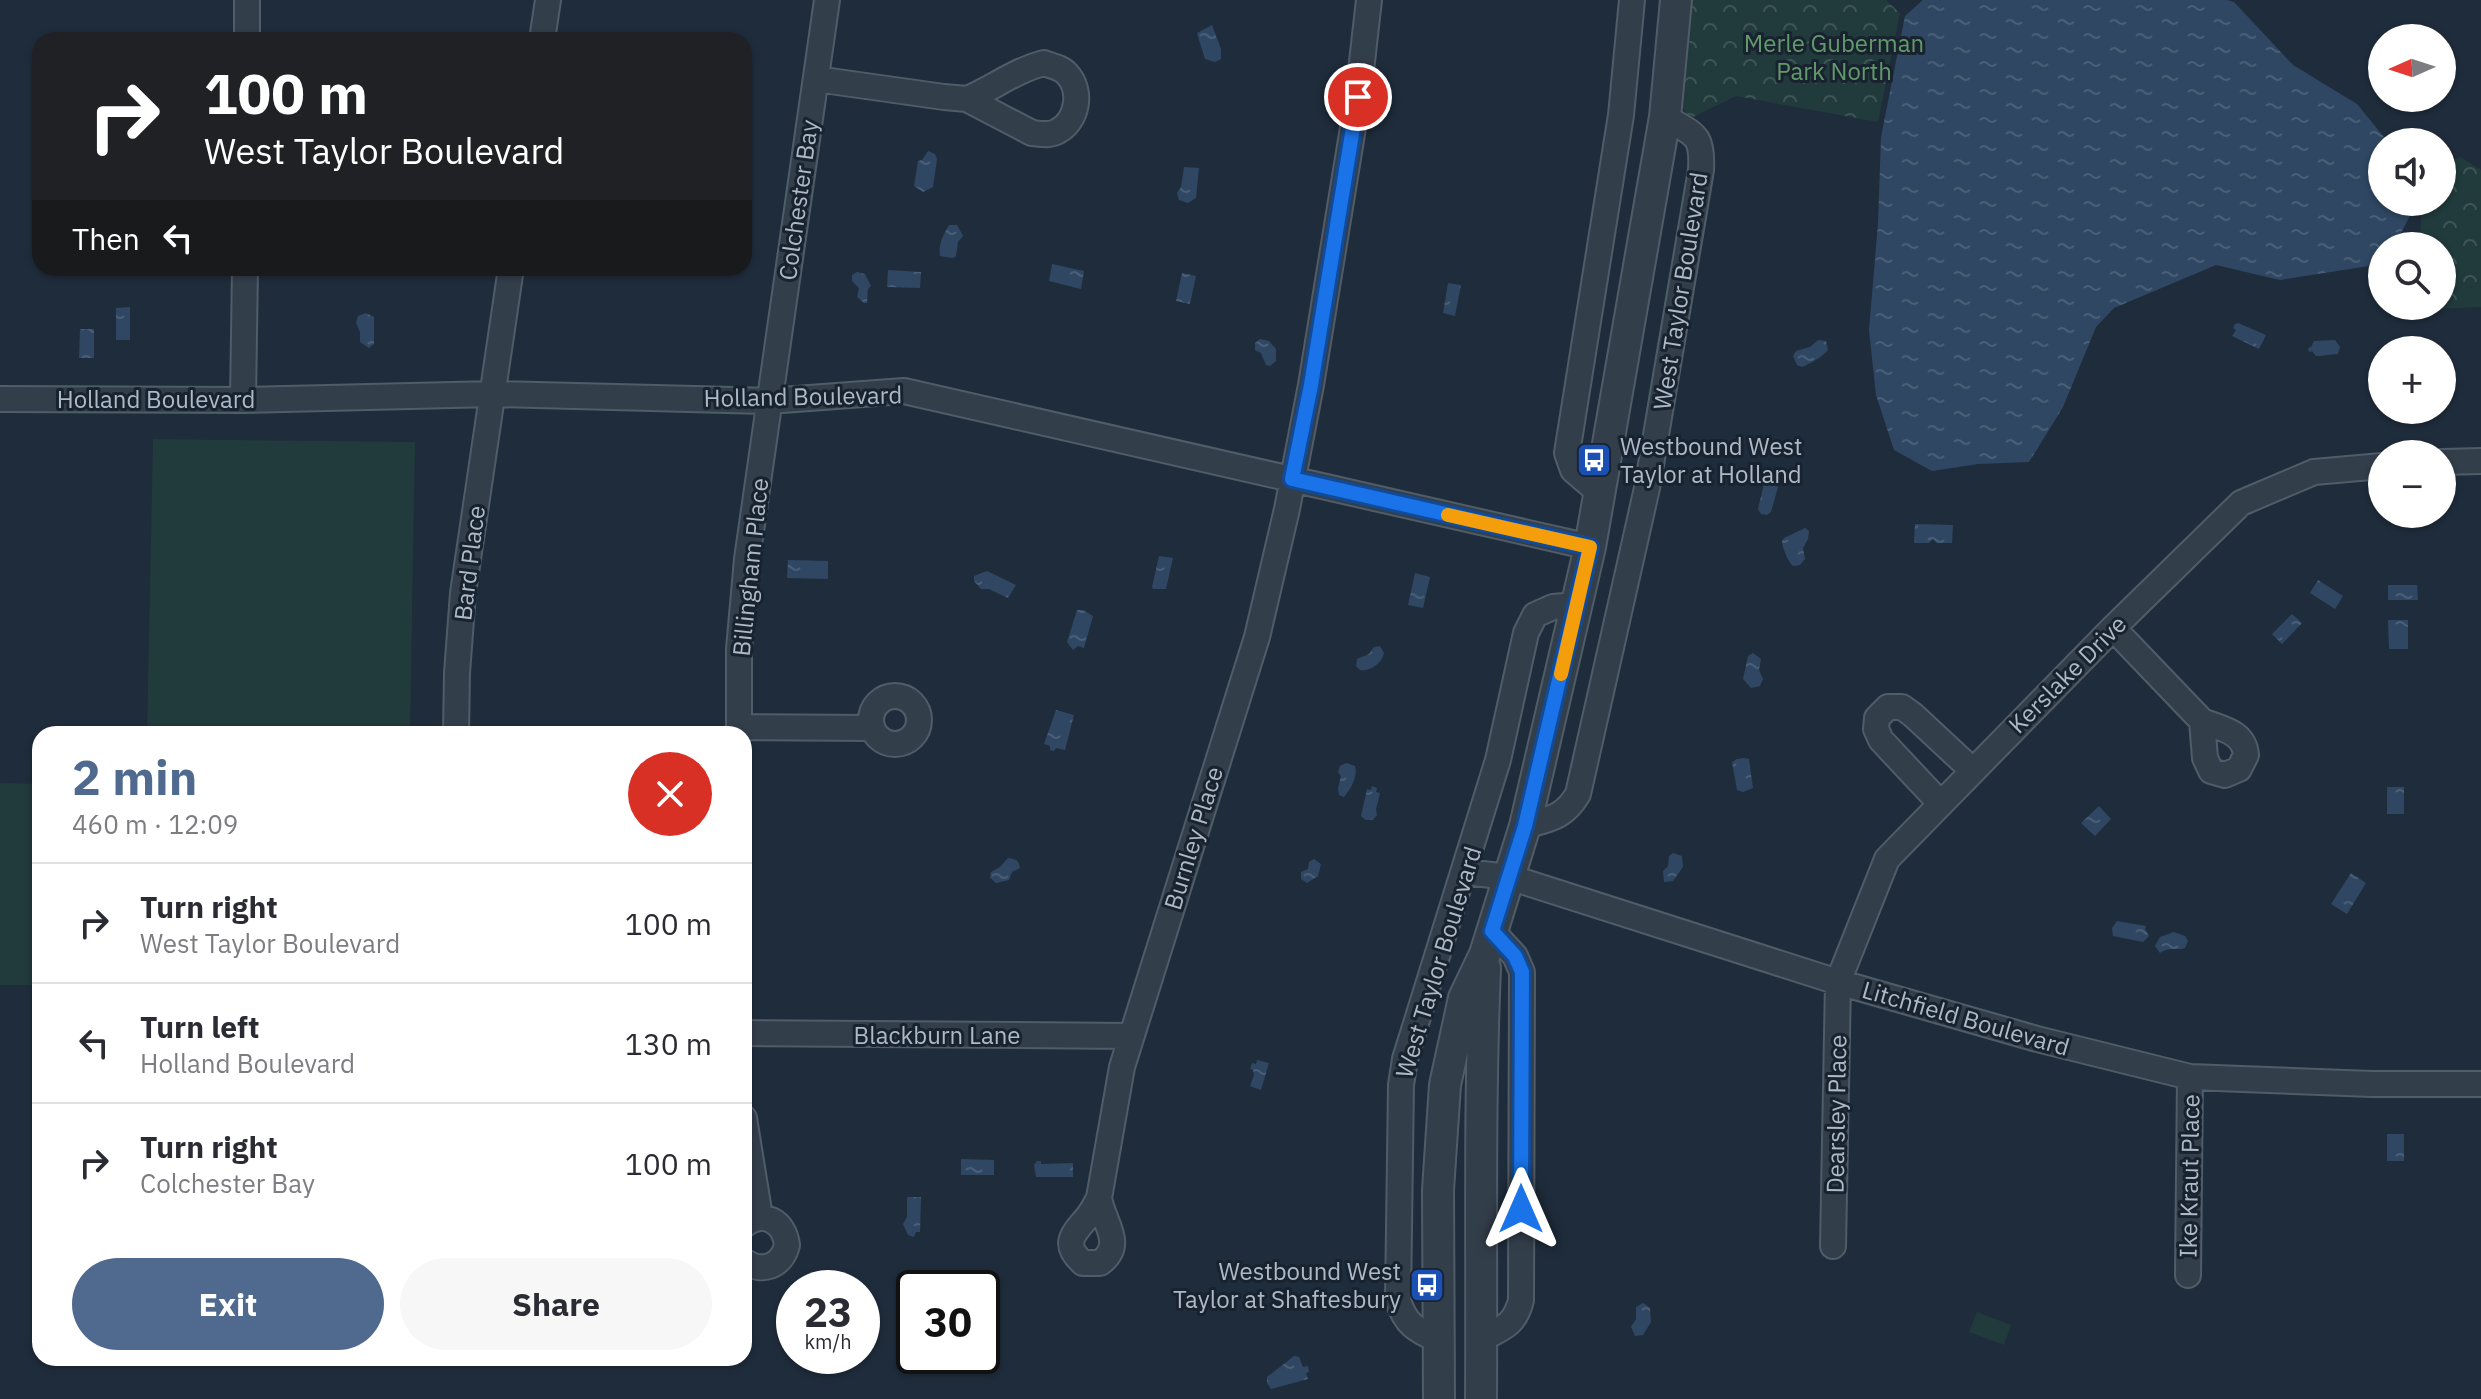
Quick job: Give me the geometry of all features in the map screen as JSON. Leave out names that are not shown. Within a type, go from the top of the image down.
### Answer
[{"type":"street","points":[[247,0],[247,32]]},
{"type":"street","points":[[543,32],[548,0]]},
{"type":"street","name":"Colchester Bay","points":[[769,401],[827,0]]},
{"type":"street","points":[[1292,479],[1311,385],[1358,97],[1369,0]]},
{"type":"street","points":[[1600,493],[1573,470],[1567,453],[1621,115],[1632,0]]},
{"type":"street","name":"West Taylor Boulevard","points":[[1439,1399],[1438,1190],[1445,1085],[1464,998],[1488,943],[1525,826],[1590,547],[1665,117],[1676,0]]},
{"type":"street","points":[[816,79],[967,99]]},
{"type":"street","name":"West Taylor Boulevard","points":[[1525,826],[1563,813],[1578,794],[1647,488],[1701,170],[1702,148],[1695,136],[1665,117]]},
{"type":"street","points":[[243,400],[245,276]]},
{"type":"street","name":"Bard Place","points":[[456,726],[463,593],[510,276]]},
{"type":"street","name":"Holland Boulevard","points":[[0,399],[243,400],[494,394],[769,401],[904,391],[1590,547]]},
{"type":"street","name":"Billingham Place","points":[[739,726],[739,649],[747,559],[769,401]]},
{"type":"street","points":[[2456,462],[2481,461]]},
{"type":"street","name":"Kerslake Drive","points":[[1838,982],[1887,859],[2113,628],[2241,503],[2314,472],[2368,467]]},
{"type":"street","name":"Burnley Place","points":[[1099,1198],[1122,1067],[1257,637],[1292,479]]},
{"type":"street","name":"West Taylor Boulevard","points":[[1438,1354],[1423,1333],[1403,1318],[1398,1300],[1401,1085],[1405,1059],[1498,760],[1526,633],[1535,615],[1553,607],[1577,605]]},
{"type":"street","points":[[2113,628],[2202,721]]},
{"type":"street","points":[[1941,804],[1881,740],[1876,729],[1877,718],[1888,707],[1902,707],[1972,770]]},
{"type":"street","points":[[752,730],[872,728]]},
{"type":"street","name":"Litchfield Boulevard","points":[[1465,872],[1509,877],[1838,982],[2037,1039],[2190,1077],[2372,1084],[2481,1084]]},
{"type":"street","name":"West Taylor Boulevard","points":[[1488,943],[1480,1072],[1483,1166],[1481,1384],[1489,1399]]},
{"type":"street","name":"West Taylor Boulevard","points":[[1481,1339],[1502,1329],[1517,1316],[1521,1300],[1522,972],[1515,956],[1488,943]]},
{"type":"street","name":"Dearsley Place","points":[[1833,1246],[1838,982]]},
{"type":"street","name":"Blackburn Lane","points":[[752,1033],[1131,1036]]},
{"type":"street","name":"Ike Kraut Place","points":[[2188,1275],[2190,1077]]},
{"type":"street","points":[[752,1221],[775,1221],[782,1228],[787,1245],[780,1261],[764,1268],[752,1265]]},
{"type":"street","points":[[1427,1399],[1438,1354]]},
{"type":"green space","name":"Merle Guberman Park North","points":[[1692,0],[1886,0],[1900,13],[1878,122],[1736,96],[1689,119],[1681,104]]},
{"type":"green space","points":[[2460,157],[2481,170],[2481,307],[2456,308],[2456,232],[2420,232],[2421,216],[2456,216],[2456,159]]},
{"type":"green space","points":[[153,439],[415,442],[410,726],[147,726]]},
{"type":"green space","points":[[0,783],[32,784],[32,985],[0,985]]},
{"type":"green space","points":[[1977,1312],[2011,1325],[2004,1345],[1969,1332]]},
{"type":"water","points":[[1923,0],[2234,2],[2293,65],[2357,104],[2377,128],[2368,128],[2368,216],[2410,216],[2402,232],[2368,232],[2368,266],[2280,280],[2216,265],[2114,308],[2096,327],[2063,407],[2029,462],[1978,464],[1932,471],[1894,450],[1876,395],[1869,330],[1881,137],[1905,16]]},
{"type":"water","points":[[1212,25],[1221,49],[1221,59],[1215,62],[1205,59],[1197,33]]},
{"type":"water","points":[[928,151],[935,154],[937,159],[933,187],[923,192],[914,186],[918,161]]},
{"type":"water","points":[[1184,167],[1199,168],[1196,198],[1188,203],[1179,200],[1177,193]]},
{"type":"water","points":[[949,225],[957,225],[963,236],[953,258],[940,256],[943,236]]},
{"type":"water","points":[[1052,264],[1084,271],[1081,289],[1049,281]]},
{"type":"water","points":[[888,270],[921,272],[920,288],[887,287]]},
{"type":"water","points":[[857,272],[865,274],[871,286],[867,303],[857,297],[859,288],[852,281],[852,275]]},
{"type":"water","points":[[1182,273],[1196,276],[1190,304],[1176,301]]},
{"type":"water","points":[[1448,283],[1461,285],[1455,316],[1443,313]]},
{"type":"water","points":[[130,307],[130,340],[116,340],[116,308]]},
{"type":"water","points":[[366,313],[374,317],[374,344],[369,348],[360,342],[356,323],[358,316]]},
{"type":"water","points":[[2238,323],[2266,335],[2259,349],[2232,336],[2236,330],[2233,328]]},
{"type":"water","points":[[80,329],[94,329],[94,358],[79,358]]},
{"type":"water","points":[[1260,339],[1269,341],[1276,349],[1276,361],[1270,366],[1255,350],[1255,343]]},
{"type":"water","points":[[1818,340],[1826,341],[1828,350],[1809,364],[1802,367],[1797,365],[1793,356],[1796,351],[1810,347]]},
{"type":"water","points":[[2335,340],[2340,347],[2338,354],[2316,356],[2309,352],[2308,348],[2314,341]]},
{"type":"water","points":[[1773,483],[1778,487],[1771,512],[1761,514],[1758,509],[1764,484]]},
{"type":"water","points":[[1915,524],[1953,525],[1952,543],[1937,543],[1933,539],[1929,543],[1914,543]]},
{"type":"water","points":[[1805,528],[1809,531],[1803,548],[1805,559],[1800,565],[1793,566],[1782,541]]},
{"type":"water","points":[[1159,556],[1173,558],[1166,589],[1152,587]]},
{"type":"water","points":[[788,560],[828,561],[828,579],[787,578]]},
{"type":"water","points":[[987,571],[1016,585],[1008,598],[989,589],[981,589],[974,581],[974,576]]},
{"type":"water","points":[[1415,573],[1430,577],[1423,608],[1408,605]]},
{"type":"water","points":[[2318,580],[2343,596],[2335,609],[2310,593]]},
{"type":"water","points":[[2388,585],[2417,585],[2418,600],[2388,600]]},
{"type":"water","points":[[1077,610],[1093,616],[1084,648],[1078,646],[1073,650],[1067,642]]},
{"type":"water","points":[[2292,614],[2302,623],[2282,644],[2272,634]]},
{"type":"water","points":[[2388,620],[2408,620],[2408,649],[2389,649]]},
{"type":"water","points":[[1380,646],[1384,653],[1375,666],[1360,670],[1356,666],[1357,659]]},
{"type":"water","points":[[1753,653],[1761,659],[1759,670],[1763,679],[1760,686],[1751,688],[1743,679],[1748,656]]},
{"type":"water","points":[[1056,710],[1074,715],[1065,750],[1056,748],[1054,751],[1044,744]]},
{"type":"water","points":[[1749,759],[1753,788],[1743,792],[1737,790],[1732,762]]},
{"type":"water","points":[[1346,763],[1355,766],[1355,775],[1344,797],[1339,795],[1341,776],[1338,772],[1340,766]]},
{"type":"water","points":[[1372,786],[1380,793],[1377,815],[1373,820],[1366,820],[1361,816],[1367,789],[1371,790]]},
{"type":"water","points":[[2387,787],[2404,787],[2404,814],[2387,814]]},
{"type":"water","points":[[2099,806],[2111,819],[2095,836],[2081,823]]},
{"type":"water","points":[[1673,853],[1682,856],[1683,867],[1673,881],[1664,882],[1663,871]]},
{"type":"water","points":[[1008,858],[1016,860],[1020,868],[1012,872],[1009,880],[996,883],[990,878],[991,872]]},
{"type":"water","points":[[1314,859],[1321,864],[1318,876],[1307,883],[1301,879],[1301,872],[1308,869],[1309,862]]},
{"type":"water","points":[[2351,873],[2366,883],[2347,914],[2331,904]]},
{"type":"water","points":[[2117,921],[2146,926],[2149,936],[2143,942],[2113,936],[2112,928]]},
{"type":"water","points":[[2174,932],[2185,936],[2188,941],[2185,948],[2160,953],[2155,946],[2160,937]]},
{"type":"water","points":[[1257,1060],[1269,1063],[1261,1090],[1250,1086],[1254,1075],[1250,1069]]},
{"type":"water","points":[[2387,1134],[2404,1134],[2404,1161],[2387,1161]]},
{"type":"water","points":[[961,1159],[994,1160],[994,1175],[961,1175]]},
{"type":"water","points":[[1037,1161],[1041,1164],[1073,1163],[1073,1177],[1036,1177],[1034,1165]]},
{"type":"water","points":[[907,1197],[921,1197],[920,1232],[916,1232],[914,1237],[908,1235],[903,1224],[907,1217]]},
{"type":"water","points":[[1643,1303],[1650,1308],[1651,1322],[1643,1335],[1635,1336],[1631,1327],[1636,1319],[1636,1307]]},
{"type":"water","points":[[1294,1356],[1299,1357],[1303,1367],[1308,1366],[1308,1379],[1271,1389],[1267,1377]]},
{"type":"slow traffic","points":[[1448,515],[1590,547],[1561,674]]},
{"type":"place","name":"Westbound West Taylor at Holland","points":[[1594,460]]},
{"type":"place","name":"Westbound West Taylor at Shaftesbury","points":[[1427,1285]]},
{"type":"route","points":[[1358,97],[1311,385],[1292,479],[1590,547],[1525,826],[1492,931],[1515,956],[1522,972],[1521,1209]]}]
